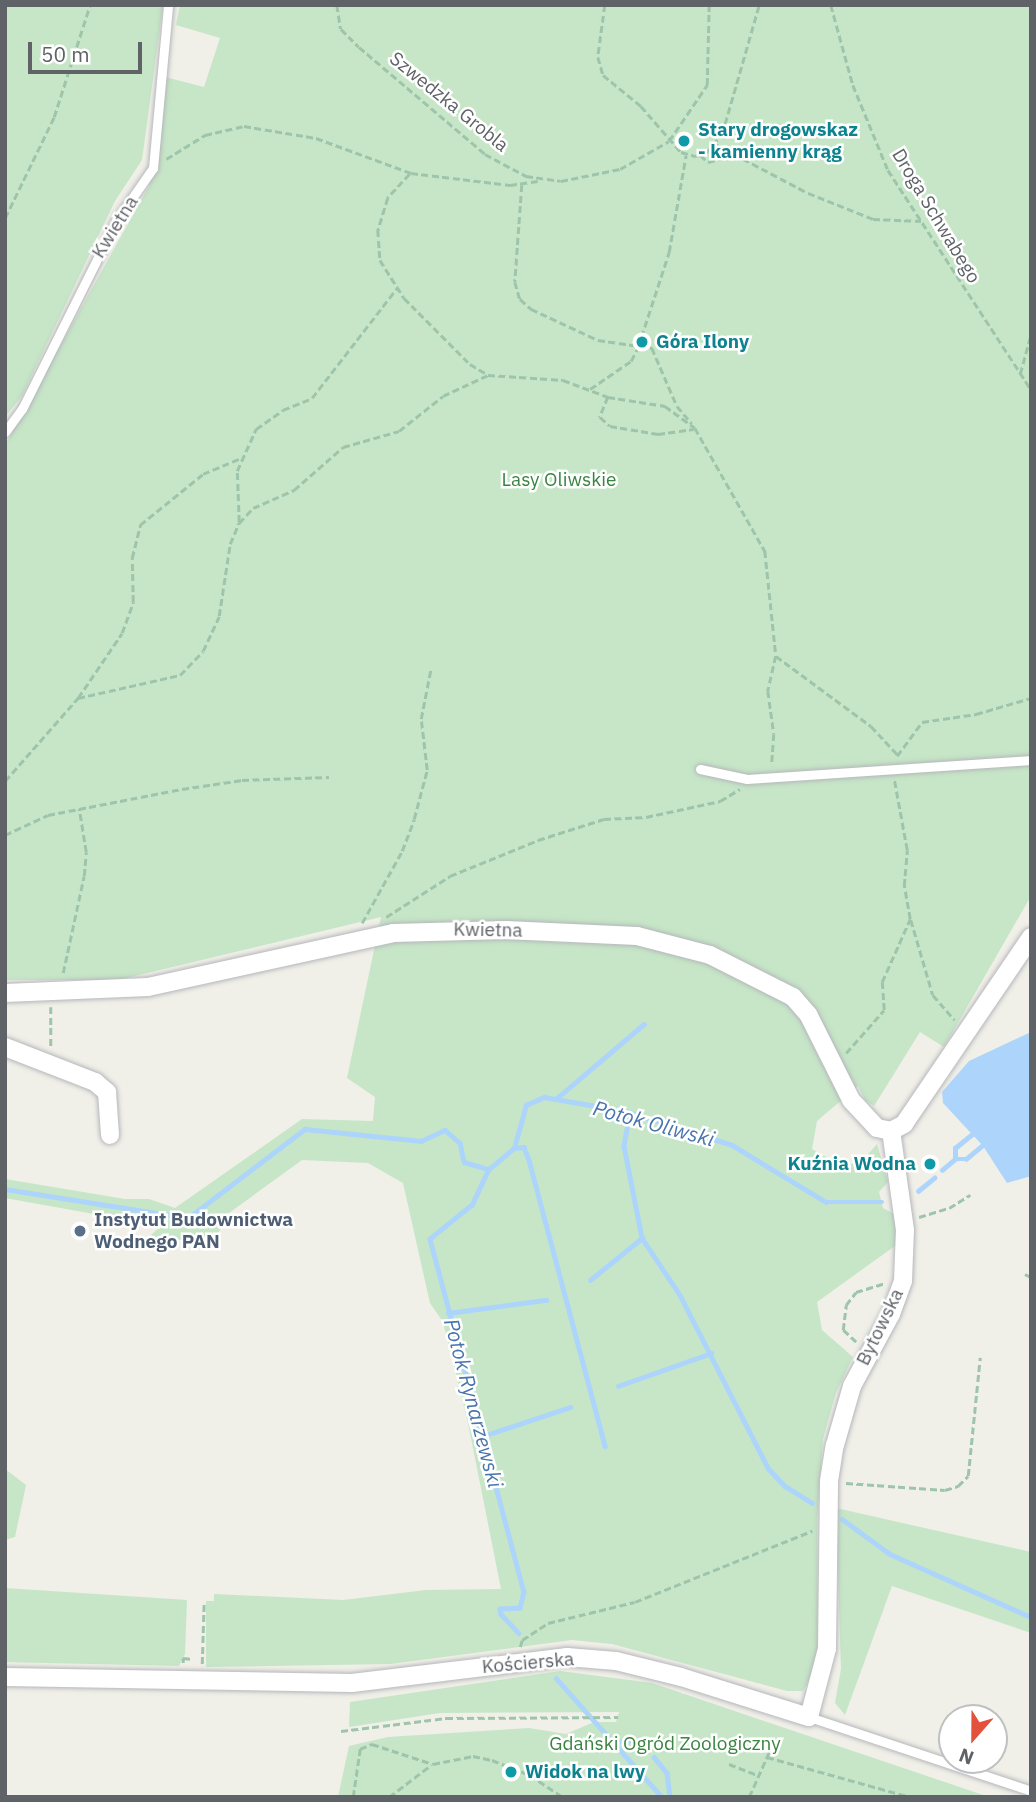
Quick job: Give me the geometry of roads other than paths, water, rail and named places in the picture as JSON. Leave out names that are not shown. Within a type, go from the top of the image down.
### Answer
[{"type":"street","name":"Kwietna","points":[[5,993],[62,993],[185,981],[361,937],[433,930],[603,932],[673,943],[763,978],[793,997],[808,1014],[832,1068],[851,1100],[877,1128],[891,1130]]},
{"type":"street","points":[[891,1130],[904,1124],[1031,937]]},
{"type":"street","points":[[5,1047],[47,1061],[107,1092],[110,1135]]},
{"type":"street","name":"Bytowska","points":[[809,1717],[827,1649],[829,1482],[842,1416],[868,1354],[891,1314],[903,1281],[907,1216],[897,1183],[891,1130]]},
{"type":"street","name":"Kościerska","points":[[5,1677],[352,1683],[567,1657],[616,1661],[681,1677],[809,1717]]},
{"type":"lane","name":"Kwietna","points":[[5,432],[22,410],[116,220],[153,168],[168,5]]},
{"type":"lane","points":[[700,769],[747,779],[1031,760]]},
{"type":"lane","name":"Kościerska","points":[[809,1717],[1031,1791]]},
{"type":"water","points":[[1031,1032],[1031,1176],[1007,1183],[983,1146],[943,1103],[942,1092],[969,1061]]},
{"type":"waterway","points":[[557,1098],[644,1024]]},
{"type":"waterway","name":"Potok Oliwski","points":[[5,1189],[188,1218],[305,1129],[421,1141],[445,1130],[460,1143],[464,1162],[489,1169],[514,1148],[526,1105],[544,1097],[625,1111],[732,1145],[826,1202],[882,1202]]},
{"type":"waterway","points":[[630,1112],[624,1146],[642,1238],[680,1295],[768,1468],[785,1486],[812,1503]]},
{"type":"waterway","name":"Potok Oliwski","points":[[955,1159],[955,1148],[975,1132]]},
{"type":"waterway","name":"Potok Oliwski","points":[[942,1170],[955,1159],[966,1159],[985,1143]]},
{"type":"waterway","points":[[514,1148],[524,1147],[529,1160],[605,1446]]},
{"type":"waterway","name":"Potok Rynarzewski","points":[[489,1169],[472,1205],[430,1239],[524,1592],[520,1608],[500,1609],[501,1614],[519,1633]]},
{"type":"waterway","name":"Potok Oliwski","points":[[918,1191],[934,1178]]},
{"type":"waterway","points":[[590,1280],[642,1238]]},
{"type":"waterway","points":[[448,1313],[546,1300]]},
{"type":"waterway","points":[[618,1386],[711,1353]]},
{"type":"waterway","points":[[480,1437],[570,1407]]},
{"type":"waterway","points":[[842,1519],[890,1554],[1031,1617]]},
{"type":"waterway","name":"Potok Rynarzewski","points":[[556,1678],[662,1797]]},
{"type":"waterway","points":[[616,1742],[633,1740],[643,1746]]},
{"type":"waterway","points":[[654,1757],[667,1773],[670,1797]]},
{"type":"place","name":"Stary drogowskaz - kamienny krąg","points":[[684,141]]},
{"type":"place","name":"Góra Ilony","points":[[642,342]]},
{"type":"place","name":"Kuźnia Wodna","points":[[930,1164]]},
{"type":"place","name":"Instytut Budownictwa Wodnego PAN","points":[[80,1231]]},
{"type":"place","name":"Widok na lwy","points":[[511,1772]]},
{"type":"park label","name":"Lasy Oliwskie","points":[[559,480]]},
{"type":"park label","name":"Gdański Ogród Zoologiczny","points":[[665,1744]]}]
